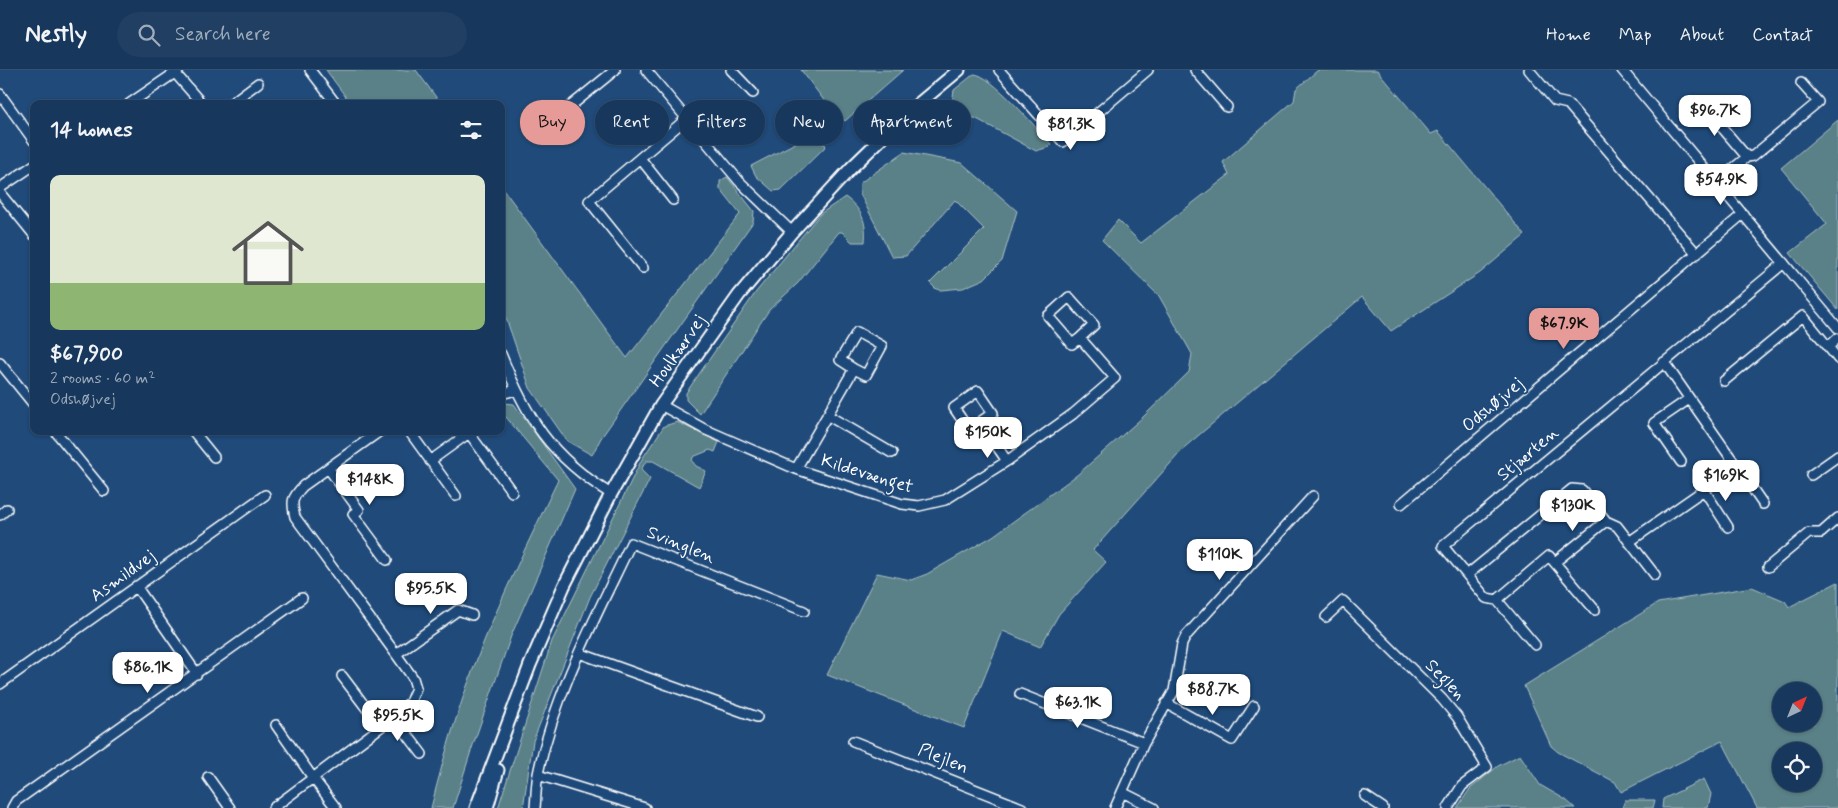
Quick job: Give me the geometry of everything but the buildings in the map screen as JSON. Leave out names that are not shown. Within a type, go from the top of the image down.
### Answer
[{"type":"street","points":[[310,70],[333,100]]},
{"type":"street","points":[[578,100],[615,70]]},
{"type":"street","points":[[646,70],[679,110]]},
{"type":"street","points":[[731,70],[753,92]]},
{"type":"street","name":"Houlkærvej","points":[[476,808],[530,665],[564,586],[611,494],[661,405],[739,295],[792,232],[851,168],[904,116],[959,70]]},
{"type":"street","points":[[999,70],[1064,142],[1148,70]]},
{"type":"street","points":[[1195,70],[1227,107]]},
{"type":"street","points":[[1529,70],[1555,101],[1568,104],[1697,254]]},
{"type":"street","points":[[1622,70],[1838,328]]},
{"type":"street","points":[[135,100],[177,71],[199,100]]},
{"type":"street","points":[[235,100],[258,83]]},
{"type":"street","points":[[1717,182],[1747,157],[1754,156],[1818,102],[1801,83]]},
{"type":"street","points":[[0,94],[30,135]]},
{"type":"street","points":[[1715,105],[1708,111],[1747,157]]},
{"type":"street","points":[[643,268],[588,201],[679,125]]},
{"type":"street","points":[[708,145],[739,181],[792,232]]},
{"type":"street","points":[[640,158],[673,200]]},
{"type":"street","points":[[0,188],[30,168]]},
{"type":"street","points":[[0,193],[30,230]]},
{"type":"street","name":"Odshøjvej","points":[[1401,504],[1743,214]]},
{"type":"street","name":"Stjærten","points":[[1535,645],[1497,600],[1486,598],[1442,546],[1784,263]]},
{"type":"street","points":[[1069,297],[1094,325],[1080,338],[1072,344],[1048,316],[1069,297]]},
{"type":"street","points":[[1724,381],[1802,316],[1838,359]]},
{"type":"street","points":[[857,332],[882,346],[866,375],[854,368],[840,360],[857,332]]},
{"type":"street","name":"Kildevænget","points":[[661,405],[704,429],[796,469],[902,504],[919,506],[945,500],[1007,461],[1073,414],[1115,378],[1080,338]]},
{"type":"street","points":[[1828,347],[1838,338]]},
{"type":"street","points":[[1664,362],[1763,504]]},
{"type":"street","points":[[0,363],[30,400]]},
{"type":"street","points":[[505,364],[531,418],[550,445],[591,482],[611,494]]},
{"type":"street","name":"Kildevænget","points":[[796,469],[854,368]]},
{"type":"street","points":[[505,393],[516,390]]},
{"type":"street","points":[[978,391],[993,413],[980,422],[969,430],[954,408],[978,391]]},
{"type":"street","points":[[1682,462],[1654,423],[1689,399]]},
{"type":"street","name":"Kildevænget","points":[[827,415],[892,453]]},
{"type":"street","points":[[980,422],[1007,461]]},
{"type":"street","points":[[58,435],[104,491]]},
{"type":"street","points":[[196,435],[214,457]]},
{"type":"street","points":[[273,808],[394,717],[410,702],[416,688],[413,678],[295,517],[292,504],[295,495],[303,486],[374,435]]},
{"type":"street","points":[[412,435],[456,496]]},
{"type":"street","points":[[430,461],[466,435]]},
{"type":"street","points":[[470,435],[512,492]]},
{"type":"street","points":[[1811,475],[1838,456]]},
{"type":"street","points":[[1629,542],[1737,467]]},
{"type":"street","points":[[328,468],[359,510],[354,514],[387,560]]},
{"type":"street","points":[[1467,575],[1572,489],[1582,490],[1606,521],[1617,526],[1655,574]]},
{"type":"street","points":[[1704,490],[1728,527]]},
{"type":"street","name":"Asmildvej","points":[[0,684],[265,494]]},
{"type":"street","points":[[1115,808],[1144,743],[1174,691],[1182,644],[1186,636],[1313,496]]},
{"type":"street","points":[[1768,567],[1809,533],[1820,533],[1838,518]]},
{"type":"street","points":[[1555,562],[1606,521]]},
{"type":"street","name":"Svinglen","points":[[535,808],[538,776],[546,742],[560,702],[579,653],[631,543],[804,611]]},
{"type":"street","points":[[1497,600],[1549,556],[1595,610]]},
{"type":"street","points":[[136,586],[197,674]]},
{"type":"street","points":[[12,808],[16,801],[302,598]]},
{"type":"street","name":"Seglen","points":[[1326,617],[1343,601],[1442,699],[1457,717],[1487,768],[1462,786],[1448,808]]},
{"type":"street","points":[[396,654],[458,610],[472,615]]},
{"type":"street","points":[[579,653],[758,717]]},
{"type":"street","points":[[342,676],[380,726]]},
{"type":"street","points":[[1020,694],[1144,743]]},
{"type":"street","points":[[1166,704],[1232,740],[1254,706]]},
{"type":"street","name":"Houlkærvej","points":[[487,808],[513,713]]},
{"type":"street","points":[[394,717],[422,754]]},
{"type":"street","points":[[276,724],[336,808]]},
{"type":"street","name":"Plejlen","points":[[853,741],[1022,808]]},
{"type":"street","points":[[538,776],[646,808]]},
{"type":"street","points":[[208,777],[230,808]]},
{"type":"street","points":[[1122,792],[1154,808]]},
{"type":"street","points":[[1365,796],[1383,808]]},
{"type":"green space","points":[[326,70],[416,70],[438,100],[348,100]]},
{"type":"green space","points":[[801,70],[903,70],[869,100],[853,100],[853,114],[845,121],[843,119],[843,100],[824,100]]},
{"type":"green space","points":[[1318,70],[1377,70],[1431,134],[1438,131],[1525,235],[1480,273],[1391,331],[1362,297],[1186,446],[1093,550],[1106,562],[1059,614],[1040,647],[1003,631],[964,728],[827,675],[877,573],[911,580],[927,574],[993,536],[1077,475],[1143,417],[1189,372],[1192,354],[1159,296],[1102,240],[1118,220],[1141,243],[1229,175],[1223,162],[1294,101],[1296,89]]},
{"type":"green space","points":[[974,74],[982,76],[1002,92],[1051,144],[1049,147],[1036,151],[975,118],[971,119],[971,100],[952,100],[954,90]]},
{"type":"green space","points":[[1838,120],[1838,310],[1790,253],[1827,224],[1781,168]]},
{"type":"green space","points":[[791,145],[826,146],[781,190],[773,191],[756,176],[751,166]]},
{"type":"green space","points":[[904,152],[962,163],[1017,211],[1002,261],[984,279],[963,288],[941,290],[936,289],[930,283],[984,229],[955,200],[906,256],[892,257],[860,194],[860,183]]},
{"type":"green space","points":[[727,177],[754,211],[753,222],[601,438],[592,455],[567,441],[530,388],[505,317],[505,191],[627,358],[740,214],[720,189],[720,181]]},
{"type":"green space","points":[[845,197],[856,206],[862,216],[865,228],[865,242],[852,242],[842,232],[839,232],[798,283],[769,310],[700,414],[686,400],[686,393],[756,292],[820,214]]},
{"type":"green space","points":[[505,403],[514,404],[575,489],[511,636],[453,808],[431,808],[443,761],[473,669],[507,588],[558,480],[505,416]]},
{"type":"green space","points":[[677,422],[719,442],[715,452],[710,450],[693,457],[692,461],[696,466],[706,471],[699,487],[653,461],[646,461],[641,470],[650,479],[590,597],[533,741],[523,808],[498,808],[552,641],[642,459],[664,426]]},
{"type":"green space","points":[[1838,582],[1838,808],[1757,808],[1722,741],[1621,792],[1615,782],[1558,752],[1551,746],[1524,686],[1658,603],[1752,587],[1785,601],[1789,607]]},
{"type":"green space","points":[[1520,755],[1540,785],[1566,800],[1575,808],[1457,808],[1470,789],[1498,766]]},
{"type":"green space","points":[[1704,779],[1711,794],[1708,808],[1662,808],[1663,799]]},
{"type":"green space","points":[[1625,800],[1655,800],[1653,808],[1622,808]]}]
